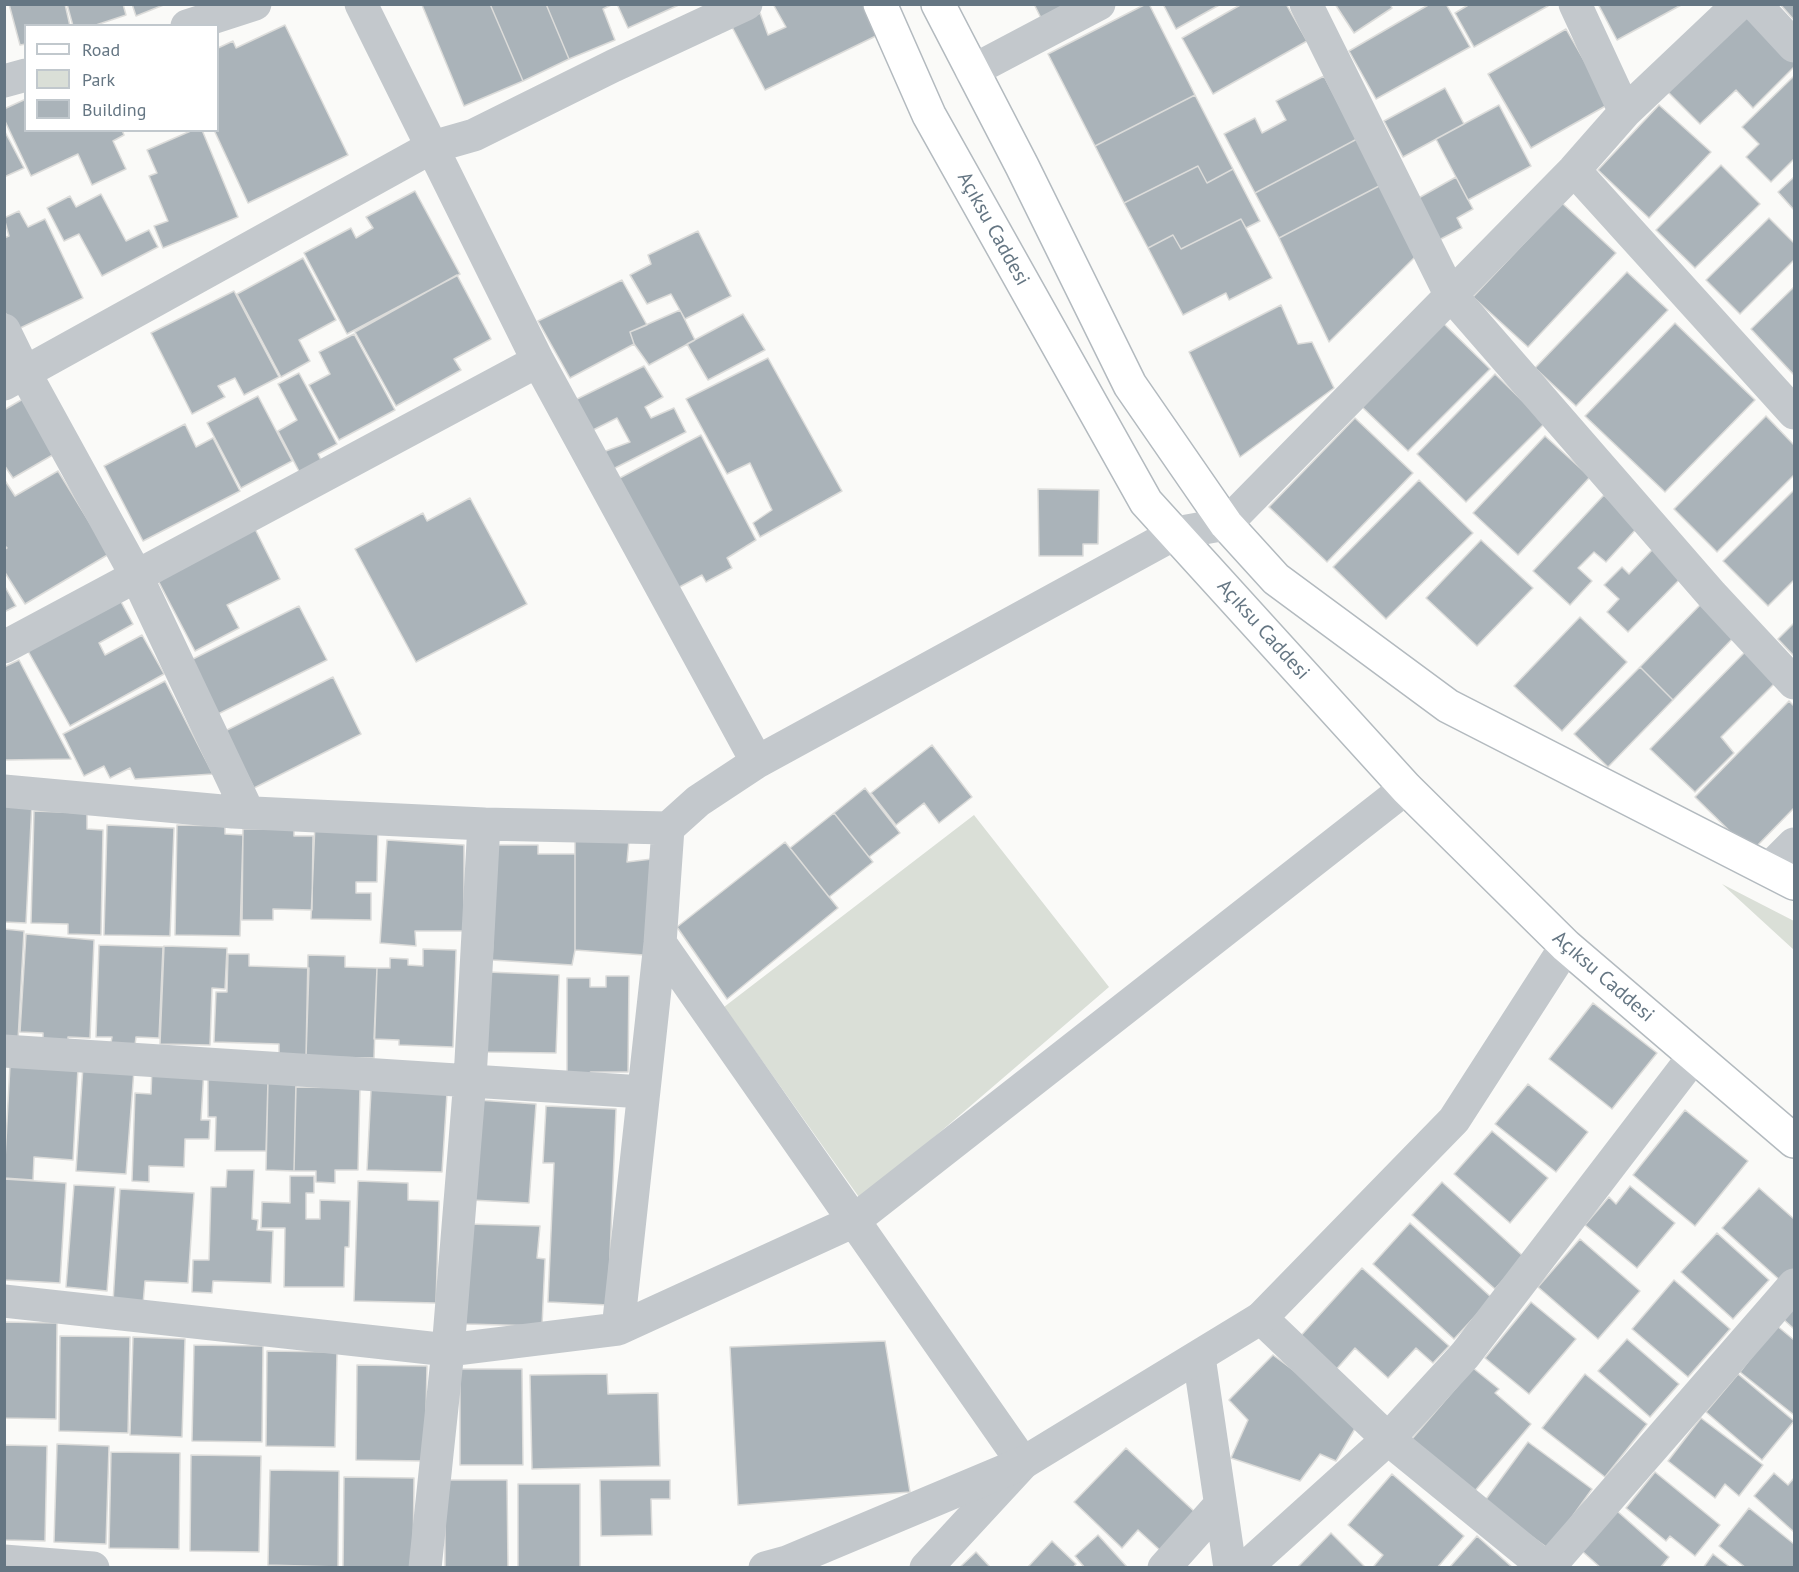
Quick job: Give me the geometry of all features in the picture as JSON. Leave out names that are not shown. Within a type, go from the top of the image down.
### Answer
[{"type":"main road","name":"Açıksu Caddesi","points":[[880,4],[929,115],[1146,502],[1406,788],[1566,946],[1794,1141]]},
{"type":"main road","points":[[938,4],[1022,166],[1130,385],[1226,524],[1276,579],[1448,706],[1782,876]]},
{"type":"street","points":[[193,24],[255,4]]},
{"type":"street","points":[[15,378],[432,147],[474,135],[746,4]]},
{"type":"street","points":[[972,71],[1099,4]]},
{"type":"street","points":[[1306,4],[1450,294],[1712,595],[1794,683]]},
{"type":"street","points":[[1575,4],[1624,112]]},
{"type":"street","points":[[4,791],[248,812],[484,824],[668,828],[698,801],[757,762],[1176,533],[1226,524],[1574,170],[1624,112],[1738,4]]},
{"type":"street","points":[[1755,4],[1794,46]]},
{"type":"street","points":[[370,7],[432,147],[538,361],[757,762]]},
{"type":"street","points":[[4,81],[24,76]]},
{"type":"street","points":[[1574,170],[1794,412]]},
{"type":"street","points":[[4,330],[15,378],[136,575],[248,812]]},
{"type":"street","points":[[4,647],[538,361]]},
{"type":"street","points":[[4,1301],[448,1350],[618,1329],[852,1222],[1406,788]]},
{"type":"street","points":[[425,1568],[448,1350],[470,1079],[484,824]]},
{"type":"street","points":[[618,1329],[660,943],[668,828]]},
{"type":"street","points":[[1782,876],[1794,844]]},
{"type":"street","points":[[660,943],[852,1222],[1023,1463]]},
{"type":"street","points":[[765,1568],[787,1562],[1023,1463],[1261,1318],[1454,1120],[1566,946]]},
{"type":"street","points":[[4,1051],[470,1079],[643,1092]]},
{"type":"street","points":[[1245,1568],[1388,1439],[1465,1355],[1694,1056]]},
{"type":"street","points":[[1261,1318],[1388,1439],[1547,1568],[1794,1285]]},
{"type":"street","points":[[1199,1357],[1230,1568]]},
{"type":"street","points":[[927,1568],[1023,1463]]},
{"type":"street","points":[[1164,1568],[1220,1505]]},
{"type":"street","points":[[4,1561],[93,1568]]},
{"type":"green space","points":[[974,815],[1109,987],[861,1200],[724,1007]]},
{"type":"green space","points":[[1722,884],[1794,921],[1794,950]]},
{"type":"building","points":[[9,4],[65,4],[70,24],[24,24],[24,44],[20,45]]},
{"type":"building","points":[[67,4],[123,4],[126,15],[99,24],[72,24]]},
{"type":"building","points":[[132,4],[166,4],[136,16]]},
{"type":"building","points":[[490,4],[523,81],[464,106],[422,5]]},
{"type":"building","points":[[490,4],[546,4],[569,59],[523,81]]},
{"type":"building","points":[[546,4],[613,4],[603,9],[615,40],[569,59]]},
{"type":"building","points":[[617,4],[681,4],[628,28]]},
{"type":"building","points":[[773,4],[864,4],[882,33],[765,90],[731,25],[760,13],[768,35],[786,27]]},
{"type":"building","points":[[1034,4],[1068,4],[1041,18]]},
{"type":"building","points":[[1149,4],[1195,95],[1095,146],[1048,54]]},
{"type":"building","points":[[1163,4],[1221,4],[1176,29]]},
{"type":"building","points":[[1242,4],[1286,4],[1307,41],[1213,94],[1182,38]]},
{"type":"building","points":[[1335,4],[1390,4],[1392,8],[1354,33]]},
{"type":"building","points":[[1430,4],[1446,4],[1470,47],[1376,99],[1349,51]]},
{"type":"building","points":[[1470,4],[1547,4],[1548,6],[1474,47],[1455,13]]},
{"type":"building","points":[[1598,4],[1683,4],[1617,40]]},
{"type":"building","points":[[1780,4],[1794,4],[1794,20]]},
{"type":"building","points":[[1748,10],[1794,58],[1794,67],[1753,108],[1736,90],[1700,124],[1666,90]]},
{"type":"building","points":[[285,25],[348,155],[248,203],[215,132],[219,132],[219,48],[233,41],[236,48]]},
{"type":"building","points":[[1566,29],[1609,104],[1531,148],[1488,74]]},
{"type":"building","points":[[1324,76],[1357,139],[1255,193],[1224,134],[1255,118],[1262,133],[1286,120],[1276,101]]},
{"type":"building","points":[[1794,76],[1794,159],[1771,182],[1746,157],[1759,144],[1742,127]]},
{"type":"building","points":[[1445,88],[1464,124],[1403,157],[1384,121]]},
{"type":"building","points":[[1195,95],[1233,169],[1207,183],[1198,166],[1124,203],[1095,146]]},
{"type":"building","points":[[24,100],[24,132],[123,132],[124,135],[113,141],[126,169],[92,185],[78,154],[31,176],[4,119],[4,109]]},
{"type":"building","points":[[1499,105],[1531,166],[1468,200],[1436,139]]},
{"type":"building","points":[[1659,105],[1711,152],[1649,218],[1598,170]]},
{"type":"building","points":[[4,130],[24,168],[4,177]]},
{"type":"building","points":[[188,132],[203,132],[238,217],[163,248],[154,226],[168,221],[149,176],[157,173],[147,150]]},
{"type":"building","points":[[1357,139],[1381,185],[1279,238],[1255,193]]},
{"type":"building","points":[[1721,165],[1760,204],[1695,268],[1656,230]]},
{"type":"building","points":[[1198,166],[1207,183],[1233,169],[1260,221],[1246,228],[1241,219],[1181,249],[1173,235],[1148,248],[1124,203]]},
{"type":"building","points":[[1456,177],[1473,209],[1457,218],[1462,228],[1437,241],[1415,200]]},
{"type":"building","points":[[1794,177],[1794,210],[1778,192]]},
{"type":"building","points":[[1381,185],[1415,257],[1329,342],[1279,238]]},
{"type":"building","points":[[415,191],[460,274],[347,334],[304,253],[351,228],[356,238],[373,228],[366,217]]},
{"type":"building","points":[[101,194],[126,241],[149,230],[158,247],[102,276],[79,234],[64,241],[47,208],[70,196],[76,207]]},
{"type":"building","points":[[1562,203],[1616,253],[1528,347],[1473,297]]},
{"type":"building","points":[[19,211],[28,227],[45,219],[83,298],[14,331],[4,310],[4,238],[9,236],[4,218]]},
{"type":"building","points":[[1769,218],[1794,243],[1794,260],[1740,314],[1706,280]]},
{"type":"building","points":[[1241,219],[1272,278],[1229,300],[1226,293],[1183,315],[1148,248],[1173,235],[1181,249]]},
{"type":"building","points":[[698,231],[731,296],[685,319],[671,294],[647,304],[630,275],[651,264],[648,255]]},
{"type":"building","points":[[303,258],[336,320],[299,340],[310,361],[281,377],[237,294]]},
{"type":"building","points":[[1627,272],[1668,310],[1576,406],[1535,368]]},
{"type":"building","points":[[457,275],[491,339],[454,359],[461,370],[396,406],[355,332]]},
{"type":"building","points":[[622,280],[647,325],[630,332],[634,344],[570,378],[538,321]]},
{"type":"building","points":[[1794,287],[1794,375],[1751,329]]},
{"type":"building","points":[[234,291],[279,377],[244,395],[235,378],[218,386],[225,397],[192,414],[151,333]]},
{"type":"building","points":[[1281,305],[1298,344],[1312,342],[1334,388],[1240,457],[1189,352]]},
{"type":"building","points":[[680,310],[695,340],[649,365],[634,344],[630,332]]},
{"type":"building","points":[[743,314],[765,350],[708,380],[687,344]]},
{"type":"building","points":[[1441,321],[1490,369],[1408,451],[1359,404]]},
{"type":"building","points":[[1675,323],[1755,400],[1665,492],[1585,416]]},
{"type":"building","points":[[354,334],[395,410],[339,440],[309,385],[330,374],[319,352]]},
{"type":"building","points":[[768,358],[842,491],[760,537],[753,523],[772,510],[750,463],[727,474],[686,399]]},
{"type":"building","points":[[644,366],[663,397],[645,407],[651,418],[674,408],[686,432],[611,470],[603,452],[630,442],[617,418],[591,431],[575,400]]},
{"type":"building","points":[[299,373],[337,444],[318,454],[323,464],[301,475],[278,431],[297,420],[278,384]]},
{"type":"building","points":[[1495,374],[1545,423],[1466,502],[1417,454]]},
{"type":"building","points":[[258,396],[292,461],[241,488],[207,423]]},
{"type":"building","points":[[23,399],[56,453],[13,478],[4,465],[4,410]]},
{"type":"building","points":[[1766,416],[1794,445],[1794,475],[1717,552],[1674,509]]},
{"type":"building","points":[[1355,418],[1413,473],[1327,562],[1269,507]]},
{"type":"building","points":[[185,424],[196,447],[213,438],[240,491],[143,541],[104,466]]},
{"type":"building","points":[[701,435],[756,540],[727,558],[732,568],[706,582],[702,575],[672,591],[616,480]]},
{"type":"building","points":[[1545,436],[1590,477],[1518,555],[1473,513]]},
{"type":"building","points":[[58,471],[109,554],[25,604],[4,571],[4,550],[7,548],[4,545],[4,479],[15,496]]},
{"type":"building","points":[[1419,480],[1473,533],[1386,619],[1333,567]]},
{"type":"building","points":[[1038,489],[1099,490],[1098,544],[1083,544],[1083,556],[1039,556]]},
{"type":"building","points":[[1794,490],[1794,580],[1768,606],[1723,561]]},
{"type":"building","points":[[1604,495],[1638,527],[1606,562],[1594,552],[1578,568],[1592,581],[1570,605],[1533,571]]},
{"type":"building","points":[[470,498],[527,604],[416,662],[355,549],[423,513],[427,521]]},
{"type":"building","points":[[251,521],[280,579],[227,605],[239,628],[195,651],[153,571]]},
{"type":"building","points":[[1481,540],[1533,588],[1477,646],[1426,598]]},
{"type":"building","points":[[1654,548],[1683,576],[1628,632],[1607,612],[1619,599],[1604,585],[1622,567],[1629,574]]},
{"type":"building","points":[[4,585],[16,606],[4,612]]},
{"type":"building","points":[[120,600],[133,624],[99,643],[105,655],[142,635],[164,674],[70,726],[28,651]]},
{"type":"building","points":[[1702,603],[1736,635],[1673,700],[1640,667]]},
{"type":"building","points":[[299,606],[327,660],[218,714],[191,660]]},
{"type":"building","points":[[1580,617],[1627,662],[1562,731],[1514,686]]},
{"type":"building","points":[[1794,623],[1794,656],[1778,639]]},
{"type":"building","points":[[1745,652],[1776,682],[1721,737],[1734,753],[1695,792],[1650,749]]},
{"type":"building","points":[[19,660],[71,759],[4,760],[4,667]]},
{"type":"building","points":[[1640,667],[1673,700],[1608,767],[1574,734]]},
{"type":"building","points":[[333,677],[361,734],[254,788],[225,731]]},
{"type":"building","points":[[165,681],[213,774],[135,779],[130,768],[110,778],[104,766],[84,776],[63,734]]},
{"type":"building","points":[[1789,701],[1794,706],[1794,808],[1751,852],[1695,797]]},
{"type":"building","points":[[932,745],[972,797],[939,823],[924,803],[896,825],[871,793]]},
{"type":"building","points":[[865,788],[900,833],[869,857],[834,813]]},
{"type":"building","points":[[4,801],[32,802],[26,923],[4,922]]},
{"type":"building","points":[[34,811],[87,813],[87,829],[103,830],[101,935],[68,934],[68,924],[31,923]]},
{"type":"building","points":[[834,813],[873,862],[829,897],[790,848]]},
{"type":"building","points":[[315,823],[378,825],[377,882],[356,882],[356,893],[371,893],[371,920],[311,919]]},
{"type":"building","points":[[107,825],[174,828],[170,936],[104,935]]},
{"type":"building","points":[[177,825],[225,826],[225,834],[243,835],[240,936],[175,935]]},
{"type":"building","points":[[243,829],[294,829],[294,836],[313,836],[312,910],[273,909],[273,920],[242,920]]},
{"type":"building","points":[[575,839],[629,840],[627,862],[652,859],[644,955],[575,950]]},
{"type":"building","points":[[387,840],[464,845],[464,931],[415,931],[416,946],[380,943]]},
{"type":"building","points":[[785,842],[838,908],[727,999],[677,927]]},
{"type":"building","points":[[497,845],[538,845],[538,854],[575,854],[575,950],[572,965],[492,960]]},
{"type":"building","points":[[4,929],[24,931],[18,1040],[4,1039]]},
{"type":"building","points":[[26,934],[94,940],[90,1038],[68,1037],[68,1046],[43,1045],[43,1033],[20,1032]]},
{"type":"building","points":[[99,945],[163,947],[159,1038],[136,1037],[135,1045],[111,1043],[112,1037],[96,1037]]},
{"type":"building","points":[[164,946],[227,948],[225,989],[212,988],[210,1045],[160,1044]]},
{"type":"building","points":[[423,949],[456,950],[453,1047],[399,1045],[399,1040],[374,1039],[377,968],[390,968],[390,958],[408,959],[408,965],[423,966]]},
{"type":"building","points":[[228,954],[249,954],[249,966],[309,968],[306,1057],[279,1056],[279,1044],[214,1042],[216,992],[227,992]]},
{"type":"building","points":[[308,955],[345,956],[345,967],[377,968],[374,1058],[306,1057]]},
{"type":"building","points":[[488,972],[559,975],[556,1053],[486,1052]]},
{"type":"building","points":[[606,976],[629,976],[628,1072],[591,1072],[567,1084],[567,978],[590,978],[590,987],[606,987]]},
{"type":"building","points":[[1593,1003],[1657,1053],[1612,1109],[1549,1059]]},
{"type":"building","points":[[10,1065],[78,1068],[73,1160],[34,1157],[33,1180],[4,1178]]},
{"type":"building","points":[[83,1066],[134,1070],[126,1174],[76,1171]]},
{"type":"building","points":[[152,1067],[204,1069],[201,1120],[210,1120],[209,1139],[185,1139],[184,1167],[149,1166],[149,1182],[132,1181],[135,1093],[151,1094]]},
{"type":"building","points":[[208,1079],[268,1080],[266,1151],[215,1151],[216,1117],[208,1117]]},
{"type":"building","points":[[268,1080],[296,1081],[294,1171],[266,1170]]},
{"type":"building","points":[[1528,1084],[1588,1132],[1556,1172],[1495,1124]]},
{"type":"building","points":[[296,1087],[360,1088],[358,1170],[335,1170],[335,1183],[316,1182],[316,1171],[294,1171]]},
{"type":"building","points":[[371,1090],[447,1093],[442,1172],[367,1170]]},
{"type":"building","points":[[478,1100],[536,1104],[529,1203],[471,1200]]},
{"type":"building","points":[[546,1106],[616,1109],[608,1305],[548,1302],[554,1163],[543,1163]]},
{"type":"building","points":[[1685,1110],[1748,1161],[1695,1226],[1633,1175]]},
{"type":"building","points":[[1492,1131],[1548,1178],[1510,1223],[1454,1174]]},
{"type":"building","points":[[227,1170],[254,1170],[252,1219],[258,1220],[257,1230],[273,1231],[271,1283],[213,1281],[212,1293],[192,1292],[193,1260],[209,1260],[211,1187],[226,1187]]},
{"type":"building","points":[[290,1176],[314,1176],[314,1193],[306,1193],[306,1219],[320,1219],[320,1200],[350,1201],[349,1247],[345,1247],[344,1287],[284,1287],[285,1228],[261,1228],[262,1202],[290,1203]]},
{"type":"building","points":[[4,1179],[66,1183],[60,1283],[4,1280]]},
{"type":"building","points":[[358,1181],[408,1183],[408,1200],[439,1201],[436,1303],[354,1301]]},
{"type":"building","points":[[1442,1182],[1524,1257],[1495,1289],[1412,1215]]},
{"type":"building","points":[[74,1185],[115,1187],[107,1291],[66,1287]]},
{"type":"building","points":[[1630,1186],[1675,1223],[1637,1268],[1585,1225],[1609,1197],[1616,1204]]},
{"type":"building","points":[[1759,1188],[1794,1219],[1794,1271],[1783,1283],[1722,1228]]},
{"type":"building","points":[[120,1189],[194,1193],[188,1283],[145,1281],[143,1304],[113,1302]]},
{"type":"building","points":[[1410,1223],[1492,1298],[1454,1339],[1373,1264]]},
{"type":"building","points":[[468,1224],[540,1226],[537,1258],[545,1259],[542,1326],[465,1324]]},
{"type":"building","points":[[1717,1233],[1769,1280],[1733,1319],[1681,1272]]},
{"type":"building","points":[[1580,1239],[1640,1291],[1598,1339],[1538,1287]]},
{"type":"building","points":[[1362,1268],[1449,1346],[1433,1363],[1416,1348],[1388,1378],[1355,1348],[1333,1373],[1297,1340]]},
{"type":"building","points":[[1674,1280],[1730,1329],[1688,1377],[1632,1329]]},
{"type":"building","points":[[1531,1302],[1576,1339],[1529,1394],[1485,1358]]},
{"type":"building","points":[[1794,1302],[1794,1329],[1781,1317]]},
{"type":"building","points":[[4,1322],[57,1323],[56,1419],[4,1418]]},
{"type":"building","points":[[1776,1325],[1794,1340],[1794,1415],[1740,1372]]},
{"type":"building","points":[[60,1336],[130,1337],[128,1433],[59,1431]]},
{"type":"building","points":[[133,1337],[185,1339],[182,1437],[130,1435]]},
{"type":"building","points":[[1627,1339],[1679,1384],[1650,1417],[1598,1371]]},
{"type":"building","points":[[885,1341],[910,1492],[738,1505],[730,1347]]},
{"type":"building","points":[[194,1345],[263,1346],[262,1442],[192,1441]]},
{"type":"building","points":[[267,1351],[337,1352],[335,1447],[266,1446]]},
{"type":"building","points":[[1273,1355],[1360,1420],[1336,1461],[1320,1454],[1300,1481],[1231,1458],[1248,1420],[1229,1400]]},
{"type":"building","points":[[357,1365],[427,1366],[425,1461],[356,1460]]},
{"type":"building","points":[[1473,1368],[1499,1389],[1495,1393],[1531,1424],[1474,1492],[1412,1439]]},
{"type":"building","points":[[460,1369],[522,1369],[523,1465],[460,1465]]},
{"type":"building","points":[[607,1374],[608,1394],[658,1393],[660,1466],[532,1469],[530,1375]]},
{"type":"building","points":[[1585,1374],[1647,1424],[1605,1477],[1542,1428]]},
{"type":"building","points":[[1738,1374],[1794,1421],[1762,1460],[1706,1412]]},
{"type":"building","points":[[1701,1418],[1763,1465],[1739,1496],[1725,1484],[1715,1498],[1668,1461]]},
{"type":"building","points":[[1528,1442],[1592,1489],[1549,1549],[1484,1502]]},
{"type":"building","points":[[57,1444],[109,1446],[106,1544],[54,1542]]},
{"type":"building","points":[[4,1445],[47,1446],[45,1541],[4,1540]]},
{"type":"building","points":[[1126,1448],[1197,1514],[1162,1552],[1138,1530],[1122,1548],[1074,1502]]},
{"type":"building","points":[[111,1452],[180,1453],[179,1549],[109,1548]]},
{"type":"building","points":[[191,1455],[261,1456],[259,1552],[190,1551]]},
{"type":"building","points":[[270,1470],[339,1471],[338,1567],[268,1565]]},
{"type":"building","points":[[1655,1472],[1720,1525],[1695,1556],[1670,1536],[1666,1541],[1626,1508]]},
{"type":"building","points":[[1774,1473],[1788,1485],[1794,1478],[1794,1532],[1754,1496]]},
{"type":"building","points":[[1392,1474],[1464,1536],[1437,1568],[1376,1568],[1374,1566],[1383,1555],[1348,1525]]},
{"type":"building","points":[[344,1477],[414,1478],[413,1568],[343,1568]]},
{"type":"building","points":[[445,1480],[507,1480],[508,1568],[445,1568]]},
{"type":"building","points":[[600,1480],[670,1480],[670,1499],[651,1499],[652,1535],[601,1536]]},
{"type":"building","points":[[518,1484],[580,1484],[580,1568],[518,1568]]},
{"type":"building","points":[[1749,1508],[1794,1544],[1794,1568],[1746,1568],[1719,1546]]},
{"type":"building","points":[[1617,1511],[1669,1557],[1660,1568],[1601,1568],[1582,1551]]},
{"type":"building","points":[[1331,1533],[1366,1568],[1297,1568]]},
{"type":"building","points":[[1098,1535],[1128,1568],[1085,1568],[1075,1556]]},
{"type":"building","points":[[1477,1536],[1513,1568],[1449,1568]]},
{"type":"building","points":[[1052,1541],[1076,1564],[1073,1568],[1027,1568]]},
{"type":"building","points":[[976,1552],[991,1568],[959,1568]]},
{"type":"building","points":[[1713,1554],[1731,1568],[1703,1568]]}]
